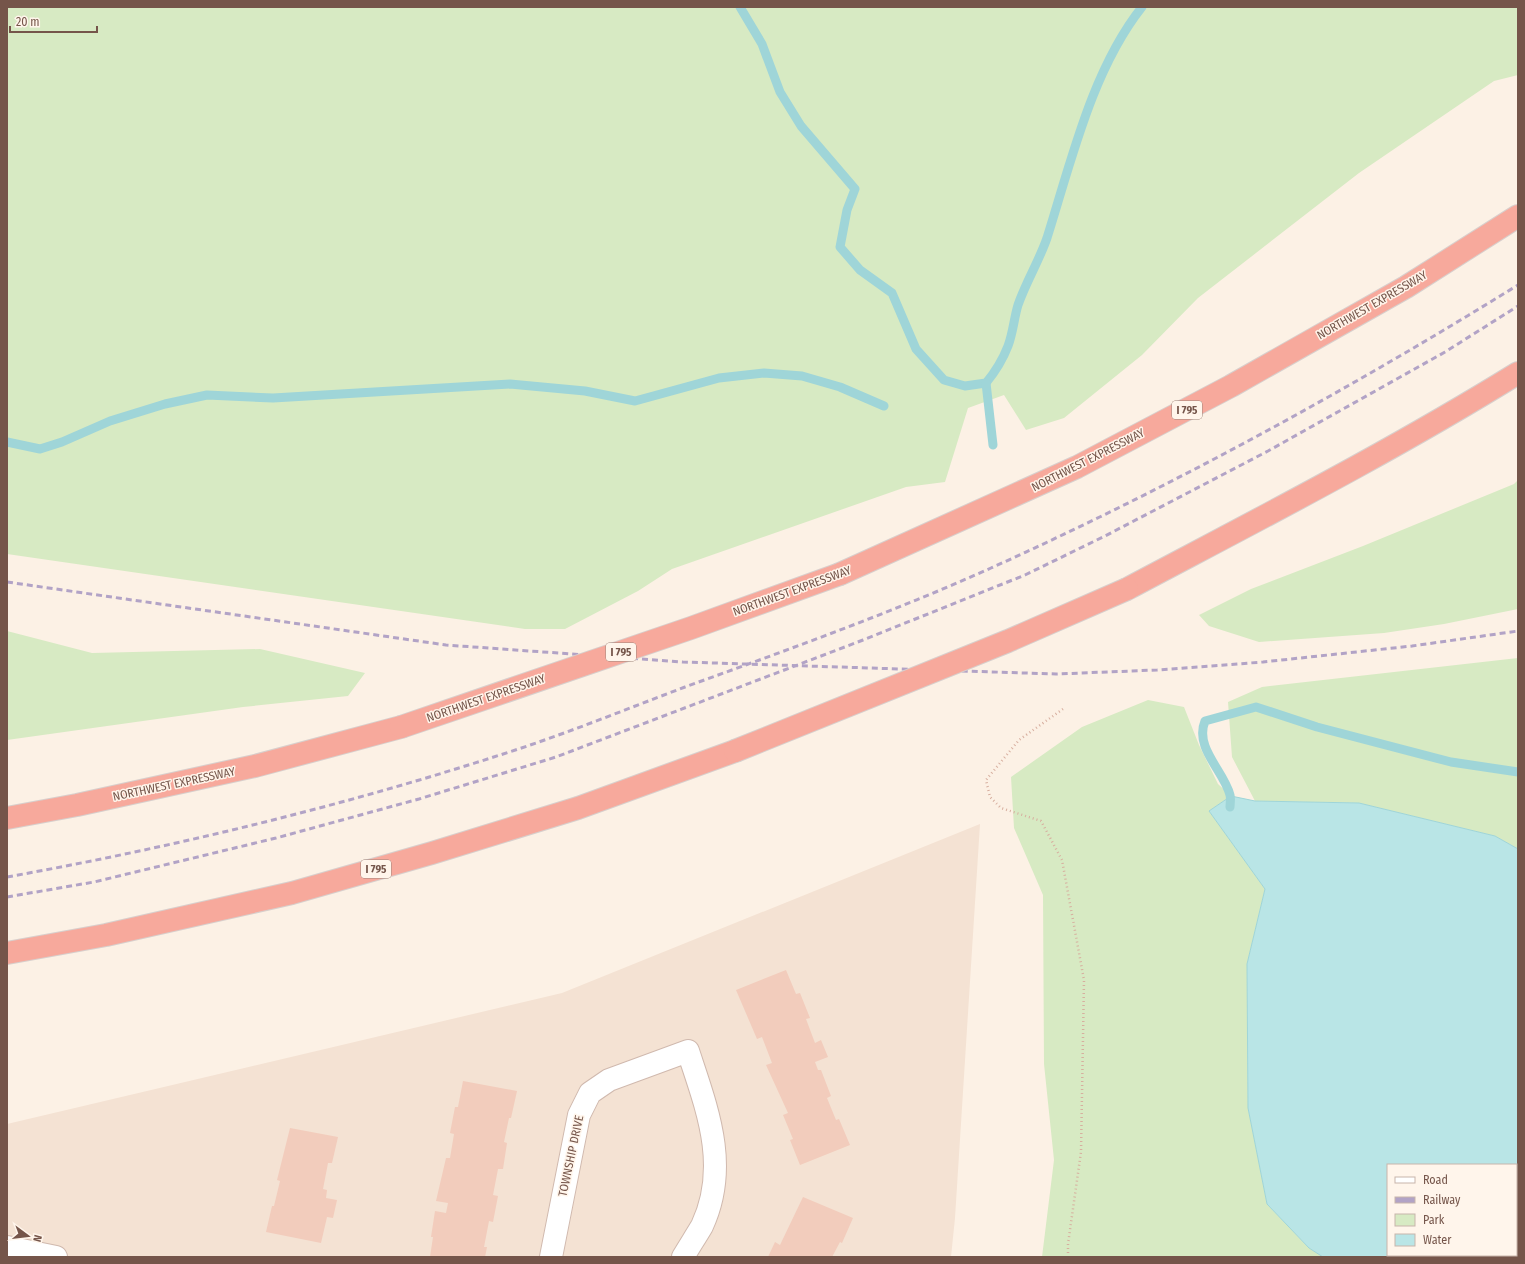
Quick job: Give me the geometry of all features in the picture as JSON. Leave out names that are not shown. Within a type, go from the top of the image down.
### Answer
[{"type":"highway","name":"NORTHWEST EXPRESSWAY","points":[[7,818],[85,803],[255,766],[401,727],[684,630],[840,574],[1077,467],[1231,386],[1406,287],[1518,216]]},
{"type":"highway","name":"I 795","points":[[7,953],[106,935],[292,893],[432,853],[578,808],[735,751],[1008,641],[1127,589],[1296,499],[1473,400],[1518,373]]},
{"type":"street","name":"TOWNSHIP DRIVE","points":[[550,1257],[579,1115],[590,1093],[609,1080],[688,1051],[710,1118],[716,1158],[713,1192],[702,1225],[683,1257]]},
{"type":"street","points":[[7,1247],[56,1257]]},
{"type":"path","points":[[1063,709],[1019,740],[986,780],[990,797],[1001,808],[1041,821],[1062,860],[1084,980],[1081,1152],[1068,1244],[1068,1257]]},
{"type":"shaded area","points":[[980,824],[955,1218],[951,1257],[7,1257],[7,1124],[562,993]]},
{"type":"green space","points":[[7,7],[1518,7],[1518,75],[1494,81],[1359,173],[1198,298],[1142,355],[1064,418],[1026,430],[1004,395],[968,408],[945,482],[906,487],[672,569],[638,591],[565,629],[525,629],[7,554]]},
{"type":"green space","points":[[1518,480],[1518,609],[1444,624],[1384,633],[1259,642],[1209,626],[1199,615],[1251,589],[1363,546],[1514,484]]},
{"type":"green space","points":[[7,631],[92,653],[260,649],[365,673],[348,696],[243,707],[7,740]]},
{"type":"green space","points":[[1518,658],[1518,849],[1495,836],[1359,803],[1255,801],[1232,757],[1228,702],[1262,687]]},
{"type":"green space","points":[[1148,700],[1184,707],[1199,745],[1218,784],[1231,796],[1209,811],[1265,889],[1247,964],[1248,1108],[1267,1204],[1309,1248],[1323,1257],[1042,1257],[1054,1160],[1044,1064],[1043,895],[1014,828],[1011,777],[1082,727]]},
{"type":"water","points":[[1231,796],[1255,801],[1359,803],[1495,836],[1518,849],[1518,1257],[1323,1257],[1309,1248],[1267,1204],[1248,1108],[1247,964],[1265,889],[1209,811]]},
{"type":"building","points":[[786,970],[796,994],[800,993],[810,1018],[806,1019],[815,1043],[821,1040],[828,1057],[815,1062],[818,1070],[821,1070],[831,1096],[827,1098],[836,1120],[839,1119],[850,1145],[800,1165],[790,1140],[793,1139],[783,1115],[788,1113],[766,1065],[772,1063],[762,1037],[757,1039],[736,990]]},
{"type":"building","points":[[463,1081],[517,1091],[504,1142],[507,1143],[503,1169],[498,1169],[493,1195],[498,1196],[493,1222],[489,1221],[484,1247],[487,1247],[485,1257],[430,1257],[435,1211],[446,1213],[448,1203],[436,1201],[446,1158],[450,1158],[454,1134],[450,1133],[455,1107],[458,1107]]},
{"type":"building","points":[[290,1128],[338,1137],[332,1163],[328,1163],[323,1189],[327,1190],[326,1198],[337,1200],[333,1218],[327,1217],[321,1243],[266,1232],[280,1181],[277,1180]]},
{"type":"building","points":[[803,1197],[853,1218],[842,1243],[840,1242],[832,1257],[768,1257],[775,1242],[780,1245]]},
{"type":"waterway","points":[[740,7],[762,44],[780,92],[801,126],[855,189],[847,210],[840,247],[860,270],[892,293],[916,349],[944,380],[965,386],[986,383],[1006,351],[1018,305],[1047,238],[1074,148],[1096,88],[1109,59],[1142,7]]},
{"type":"waterway","points":[[7,442],[40,449],[62,442],[110,421],[165,404],[207,395],[273,398],[510,384],[585,391],[635,401],[719,378],[764,373],[802,376],[840,387],[884,406]]},
{"type":"waterway","points":[[986,383],[993,445]]},
{"type":"waterway","points":[[1230,807],[1230,797],[1227,786],[1206,750],[1203,741],[1205,721],[1256,707],[1317,727],[1451,762],[1518,772]]},
{"type":"railway","points":[[7,877],[132,853],[194,839],[317,809],[379,792],[547,739],[877,616],[953,585],[1059,537],[1193,470],[1325,399],[1390,362],[1518,285]]},
{"type":"railway","points":[[7,897],[94,882],[276,838],[419,799],[556,757],[863,640],[1025,575],[1105,536],[1268,451],[1445,352],[1518,306]]},
{"type":"railway","points":[[7,582],[446,645],[683,662],[1056,674],[1157,670],[1263,662],[1412,646],[1518,631]]}]
